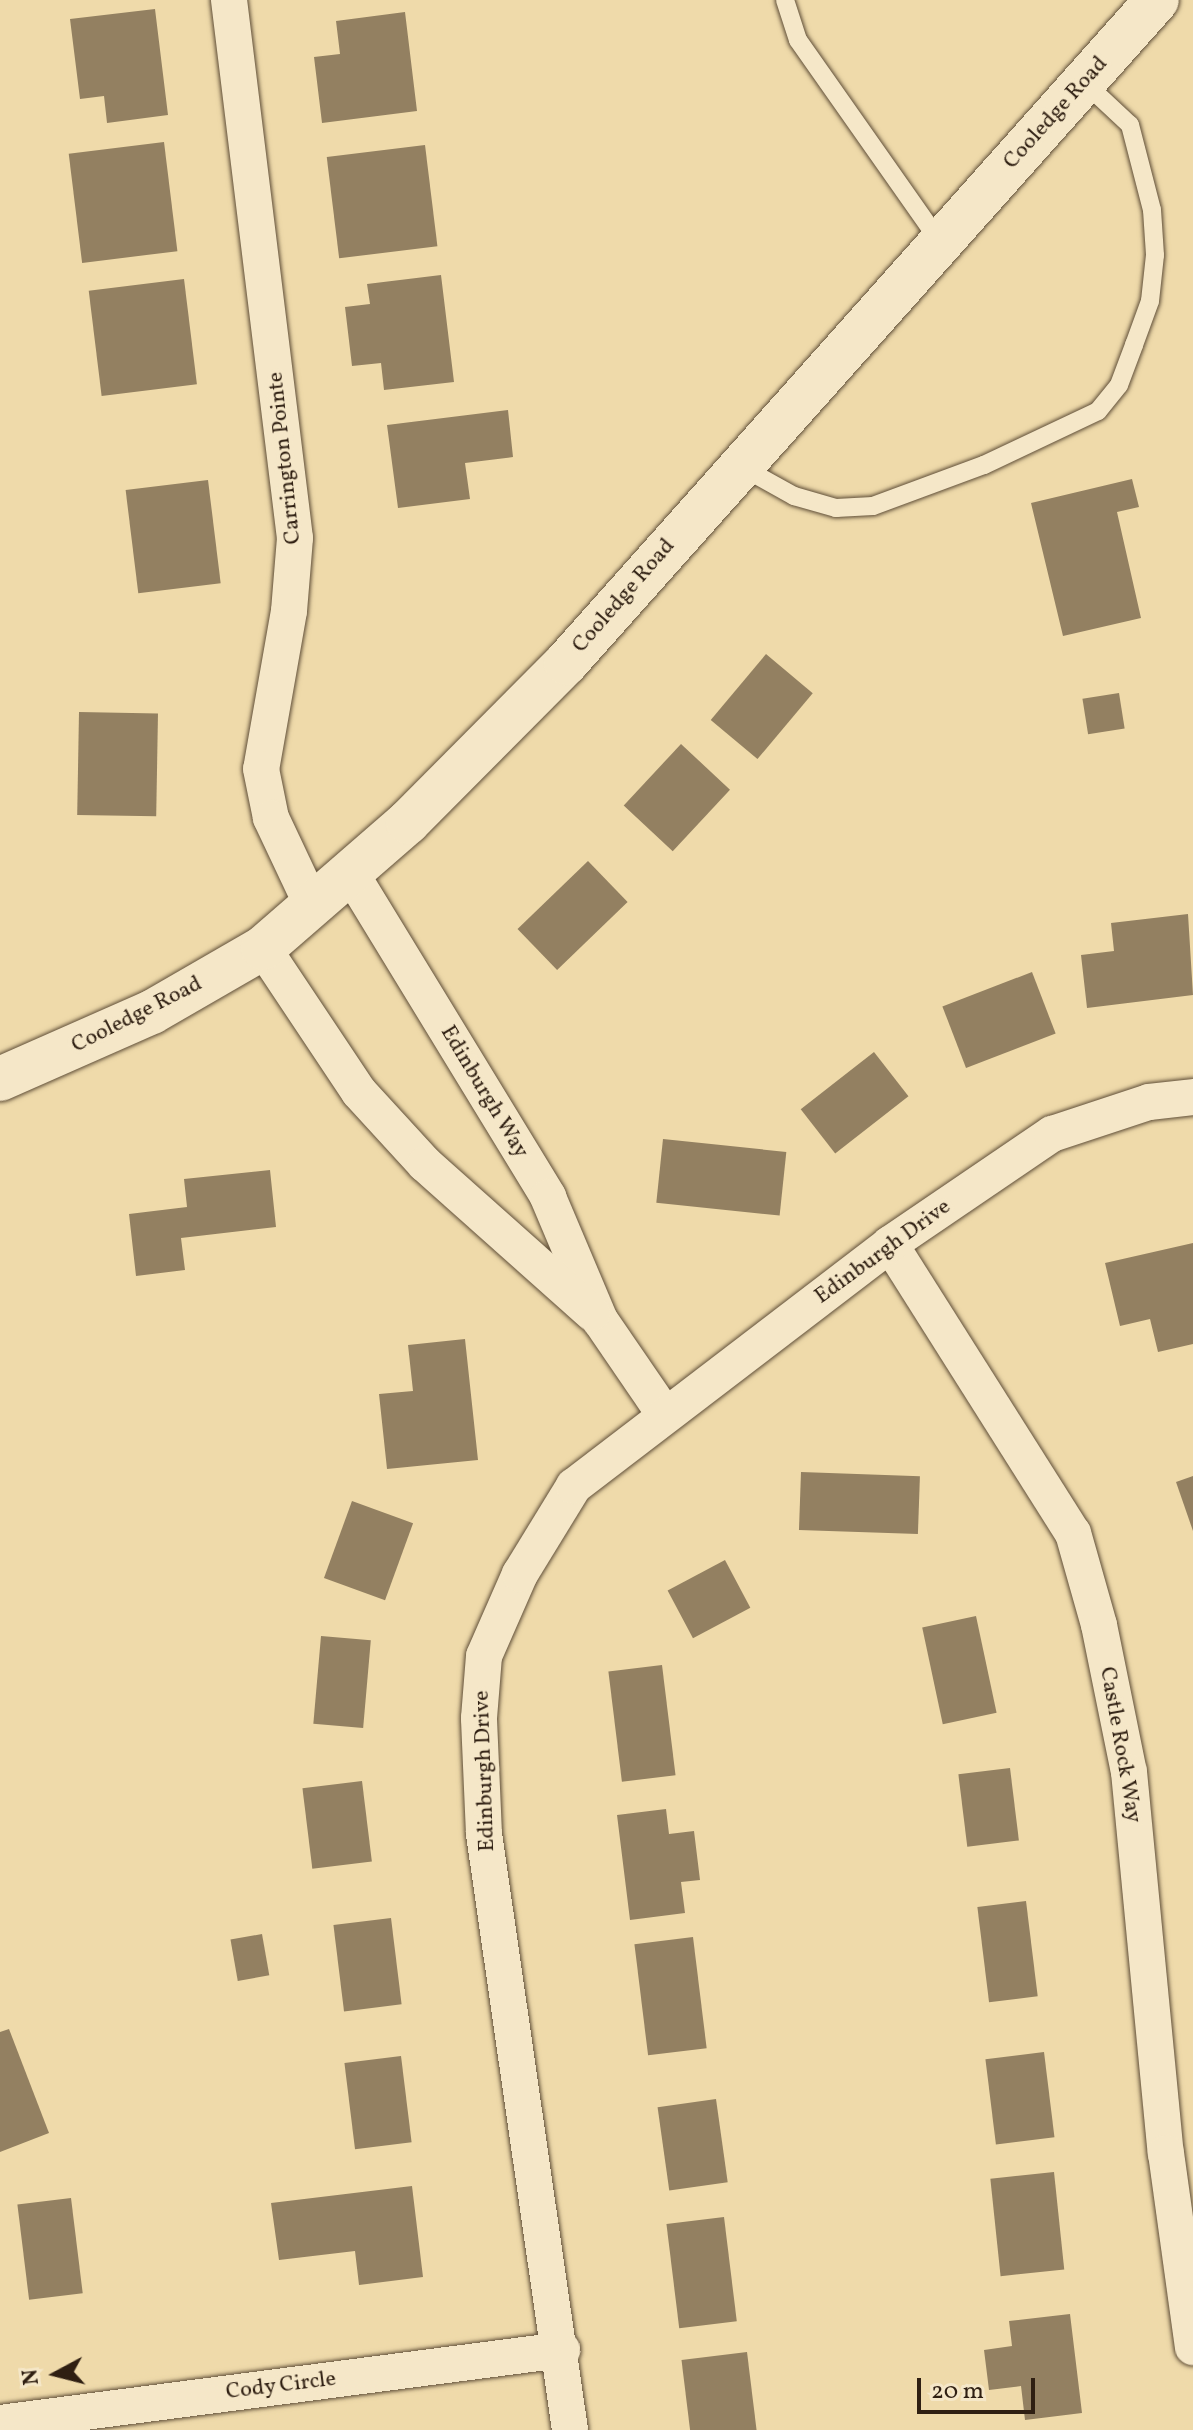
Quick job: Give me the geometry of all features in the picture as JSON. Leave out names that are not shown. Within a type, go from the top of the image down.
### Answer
[{"type":"street","name":"Carrington Pointe","points":[[229,0],[295,538],[289,611],[263,739],[262,781],[271,818],[312,905]]},
{"type":"street","name":"Cooledge Road","points":[[0,1079],[152,1012],[263,948],[350,872],[566,663],[1157,0]]},
{"type":"street","name":"Edinburgh Way","points":[[350,872],[548,1197],[600,1320],[665,1415]]},
{"type":"street","name":"Edinburgh Way","points":[[263,948],[359,1092],[425,1164],[600,1320]]},
{"type":"street","name":"Edinburgh Drive","points":[[570,2430],[562,2350],[484,1834],[479,1718],[484,1656],[520,1574],[574,1486],[890,1244],[1052,1134],[1149,1102],[1193,1097]]},
{"type":"street","name":"Castle Rock Way","points":[[890,1244],[1073,1533],[1099,1625],[1129,1772],[1166,2153],[1193,2347]]},
{"type":"street","name":"Cody Circle","points":[[0,2423],[562,2350]]},
{"type":"lane","points":[[785,0],[798,40],[940,242]]},
{"type":"lane","points":[[740,466],[794,496],[836,508],[873,506],[1024,449],[1098,411],[1119,385],[1134,345],[1150,301],[1155,255],[1149,196],[1130,125],[1084,82]]},
{"type":"building","points":[[155,9],[168,115],[107,123],[104,96],[80,99],[70,19]]},
{"type":"building","points":[[405,12],[417,111],[322,123],[314,57],[340,54],[336,21]]},
{"type":"building","points":[[164,142],[177,251],[82,263],[69,154]]},
{"type":"building","points":[[425,145],[437,246],[339,258],[327,157]]},
{"type":"building","points":[[441,275],[454,382],[384,390],[381,363],[352,366],[345,307],[370,304],[367,284]]},
{"type":"building","points":[[184,279],[197,384],[102,396],[89,291]]},
{"type":"building","points":[[508,410],[513,457],[465,463],[470,499],[398,508],[387,425]]},
{"type":"building","points":[[1132,479],[1139,507],[1117,512],[1141,618],[1063,636],[1031,503]]},
{"type":"building","points":[[208,480],[221,583],[138,593],[126,490]]},
{"type":"building","points":[[766,654],[813,693],[757,759],[711,720]]},
{"type":"building","points":[[1119,693],[1125,729],[1088,734],[1082,699]]},
{"type":"building","points":[[79,712],[158,713],[156,816],[77,815]]},
{"type":"building","points":[[681,744],[730,790],[673,851],[624,805]]},
{"type":"building","points":[[588,861],[628,902],[557,970],[518,929]]},
{"type":"building","points":[[1188,914],[1193,995],[1087,1008],[1081,955],[1114,951],[1111,923]]},
{"type":"building","points":[[1032,972],[1056,1034],[966,1068],[942,1006]]},
{"type":"building","points":[[874,1052],[908,1096],[835,1153],[801,1109]]},
{"type":"building","points":[[663,1139],[786,1152],[780,1216],[656,1203]]},
{"type":"building","points":[[270,1170],[276,1227],[181,1238],[185,1270],[136,1276],[129,1214],[187,1207],[184,1179]]},
{"type":"building","points":[[1193,1243],[1193,1344],[1158,1352],[1150,1319],[1120,1326],[1105,1263]]},
{"type":"building","points":[[465,1339],[478,1460],[387,1469],[379,1394],[413,1391],[408,1345]]},
{"type":"building","points":[[801,1472],[920,1476],[918,1534],[799,1530]]},
{"type":"building","points":[[1193,1476],[1193,1531],[1176,1482]]},
{"type":"building","points":[[352,1501],[413,1523],[385,1600],[324,1578]]},
{"type":"building","points":[[725,1560],[750,1608],[693,1638],[668,1591]]},
{"type":"building","points":[[976,1616],[997,1713],[943,1724],[922,1627]]},
{"type":"building","points":[[321,1636],[371,1640],[363,1728],[313,1724]]},
{"type":"building","points":[[662,1665],[676,1775],[622,1782],[608,1672]]},
{"type":"building","points":[[1010,1768],[1019,1840],[967,1847],[958,1774]]},
{"type":"building","points":[[362,1781],[372,1861],[312,1869],[302,1788]]},
{"type":"building","points":[[666,1809],[669,1834],[694,1831],[700,1880],[681,1882],[685,1913],[630,1920],[617,1815]]},
{"type":"building","points":[[1026,1901],[1038,1996],[989,2002],[977,1907]]},
{"type":"building","points":[[391,1918],[402,2004],[344,2011],[333,1925]]},
{"type":"building","points":[[262,1934],[269,1975],[238,1981],[230,1940]]},
{"type":"building","points":[[693,1937],[707,2048],[648,2055],[634,1944]]},
{"type":"building","points":[[9,2029],[49,2133],[0,2152],[0,2032]]},
{"type":"building","points":[[1044,2052],[1054,2137],[996,2145],[985,2059]]},
{"type":"building","points":[[401,2056],[412,2142],[355,2149],[344,2063]]},
{"type":"building","points":[[716,2099],[728,2182],[669,2190],[658,2107]]},
{"type":"building","points":[[1054,2172],[1064,2269],[1001,2276],[990,2179]]},
{"type":"building","points":[[412,2186],[423,2277],[359,2285],[355,2251],[279,2260],[271,2203]]},
{"type":"building","points":[[71,2198],[83,2293],[29,2300],[17,2205]]},
{"type":"building","points":[[724,2217],[737,2321],[679,2328],[666,2224]]},
{"type":"building","points":[[1070,2314],[1082,2413],[1025,2420],[1021,2386],[989,2390],[984,2350],[1012,2346],[1009,2321]]},
{"type":"building","points":[[747,2352],[757,2430],[690,2430],[681,2360]]}]
